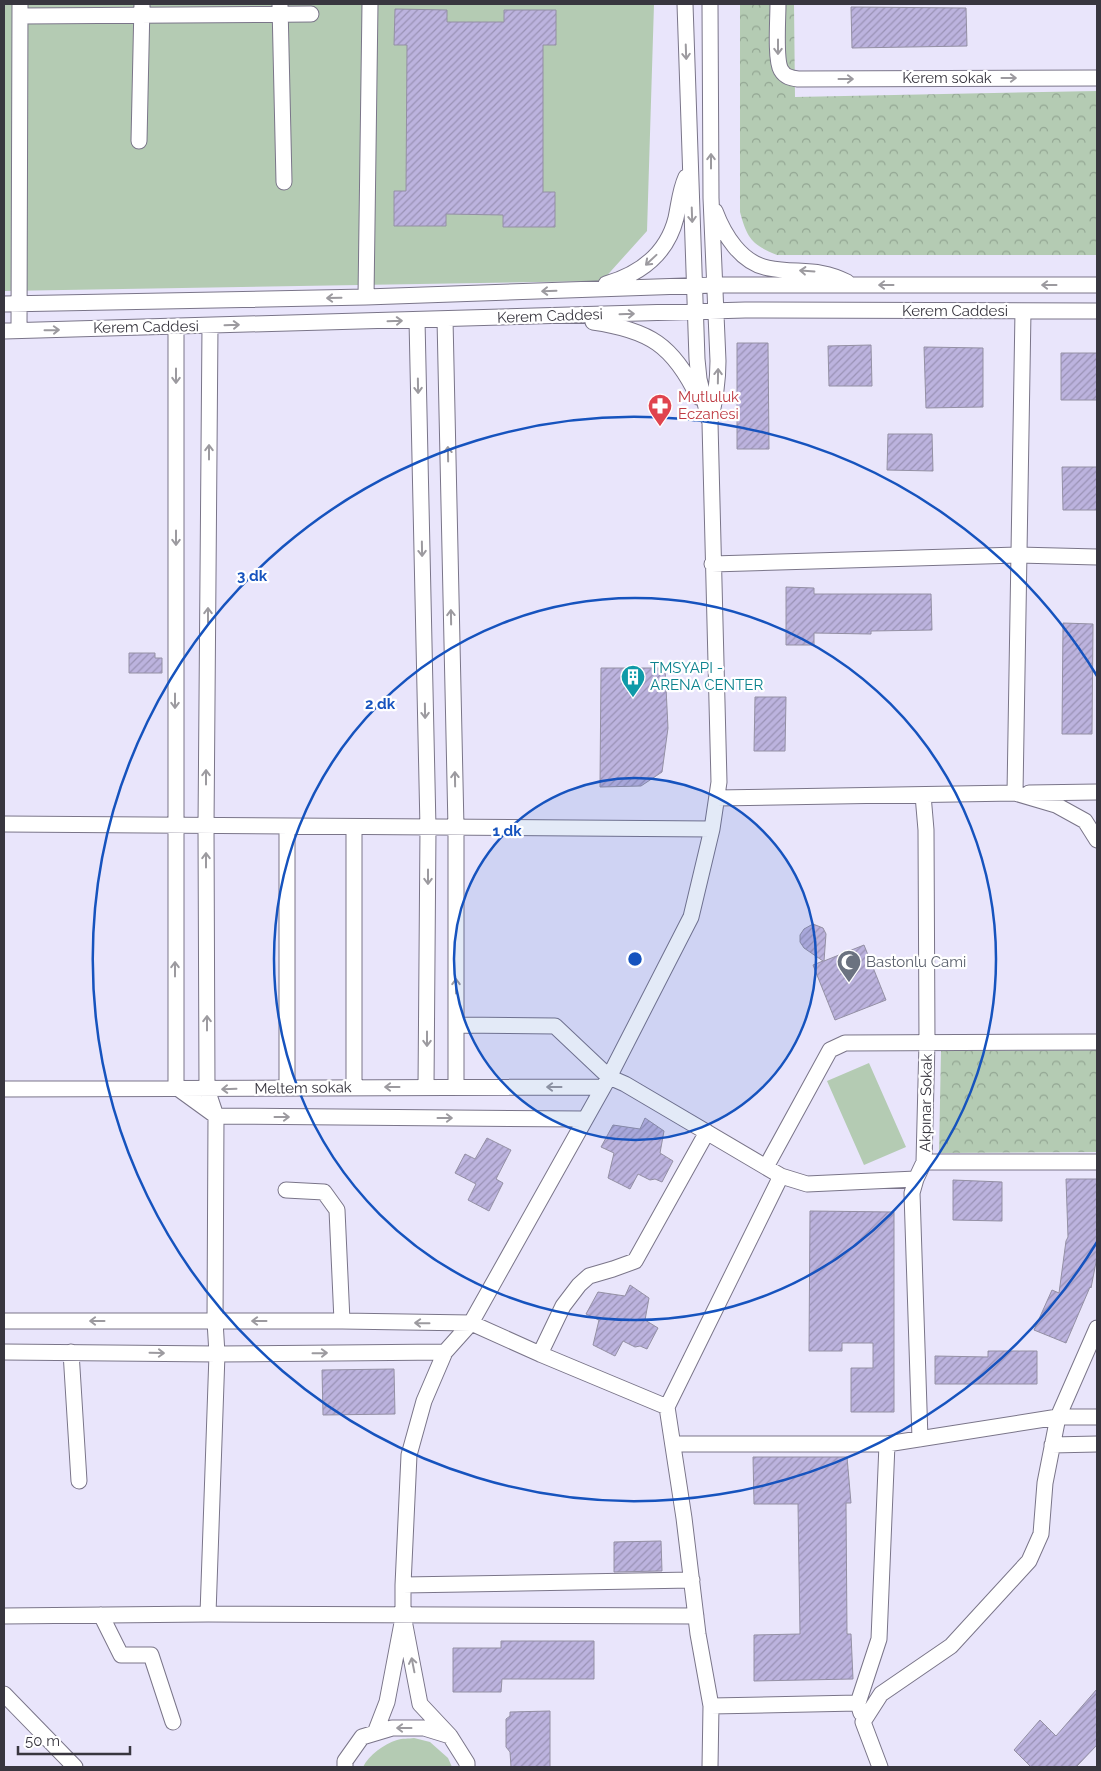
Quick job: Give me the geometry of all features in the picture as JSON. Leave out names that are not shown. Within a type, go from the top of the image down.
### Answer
[{"type":"street","points":[[366,297],[370,4]]},
{"type":"street","points":[[375,1733],[387,1702],[403,1614],[409,1454],[424,1401],[445,1352],[470,1323],[606,1082],[690,917],[712,829],[719,782],[712,564],[710,424],[699,379],[695,312],[685,4]]},
{"type":"street","points":[[710,4],[711,198],[718,381],[716,401],[710,424]]},
{"type":"street","name":"Kerem sokak","points":[[778,4],[778,64],[783,73],[790,78],[1097,78]]},
{"type":"street","points":[[140,141],[142,9]]},
{"type":"street","points":[[280,9],[284,182]]},
{"type":"street","points":[[19,330],[20,10],[280,9],[311,14]]},
{"type":"street","points":[[576,290],[599,286],[629,276],[650,262],[668,240],[684,182],[690,168]]},
{"type":"street","points":[[711,198],[719,221],[730,240],[750,260],[767,268],[825,273],[853,285]]},
{"type":"street","name":"Kerem Caddesi","points":[[4,304],[366,297],[714,285],[1097,285]]},
{"type":"street","name":"Kerem Caddesi","points":[[4,331],[716,311],[1097,311]]},
{"type":"street","points":[[1015,793],[1023,311]]},
{"type":"street","points":[[563,316],[624,327],[648,336],[672,356],[683,370],[710,424]]},
{"type":"street","points":[[445,319],[456,828],[456,1087]]},
{"type":"street","points":[[417,320],[428,828],[426,1087]]},
{"type":"street","points":[[208,1614],[216,1354],[216,1116],[207,1089],[206,826],[210,326]]},
{"type":"street","points":[[176,327],[176,1087],[216,1116]]},
{"type":"street","points":[[712,564],[1018,555],[1097,557]]},
{"type":"street","points":[[717,798],[1097,792]]},
{"type":"street","points":[[1015,793],[1056,805],[1091,821],[1097,840]]},
{"type":"street","name":"Akpınar Sokak","points":[[920,1439],[912,1193],[924,1162],[928,1042],[926,830],[923,795]]},
{"type":"street","points":[[4,824],[175,827],[712,829]]},
{"type":"street","points":[[287,827],[288,1087]]},
{"type":"street","points":[[354,828],[354,1087]]},
{"type":"street","points":[[456,1026],[555,1026],[606,1082],[625,1084],[781,1176],[807,1184],[916,1180]]},
{"type":"street","points":[[766,1167],[830,1050],[845,1042],[1097,1042]]},
{"type":"street","name":"Meltem sokak","points":[[4,1089],[456,1087],[606,1082]]},
{"type":"street","name":"Meltem sokak","points":[[216,1116],[584,1119]]},
{"type":"street","points":[[540,1354],[563,1306],[579,1285],[589,1276],[634,1261],[707,1132]]},
{"type":"street","points":[[924,1162],[1097,1162]]},
{"type":"street","points":[[710,1767],[711,1706],[696,1616],[684,1518],[667,1407],[781,1176]]},
{"type":"street","points":[[286,1190],[324,1192],[338,1210],[342,1321]]},
{"type":"street","points":[[4,1321],[470,1323],[667,1407]]},
{"type":"street","points":[[863,1722],[881,1694],[951,1646],[1029,1561],[1041,1534],[1045,1483],[1058,1417],[1097,1328]]},
{"type":"street","points":[[4,1352],[216,1354],[445,1352]]},
{"type":"street","points":[[71,1352],[79,1481]]},
{"type":"street","points":[[673,1444],[887,1444],[1058,1417],[1097,1417]]},
{"type":"street","points":[[880,1767],[858,1703],[879,1639],[887,1444]]},
{"type":"street","points":[[1052,1446],[1097,1444]]},
{"type":"street","points":[[403,1585],[692,1580]]},
{"type":"street","points":[[403,1614],[420,1704],[450,1736],[468,1767]]},
{"type":"street","points":[[4,1616],[403,1614],[696,1616]]},
{"type":"street","points":[[101,1615],[121,1655],[151,1655],[173,1722]]},
{"type":"street","points":[[4,1694],[75,1767]]},
{"type":"street","points":[[711,1706],[858,1703]]},
{"type":"street","points":[[345,1767],[345,1761],[362,1737],[375,1733],[392,1728],[424,1728],[450,1736]]},
{"type":"green space","points":[[4,4],[654,4],[647,231],[602,281],[4,291]]},
{"type":"green space","points":[[740,4],[794,4],[795,97],[1097,91],[1097,255],[777,255],[756,244],[745,228],[740,212]]},
{"type":"green space","points":[[1097,1050],[1097,1152],[939,1153],[941,1051]]},
{"type":"green space","points":[[869,1063],[906,1147],[864,1165],[827,1081]]},
{"type":"green space","points":[[414,1738],[430,1742],[448,1758],[452,1767],[363,1767],[377,1750],[387,1744],[399,1739]]},
{"type":"building","points":[[851,7],[966,8],[967,46],[852,48]]},
{"type":"building","points":[[395,9],[447,10],[447,22],[504,22],[504,10],[556,10],[556,45],[543,45],[543,192],[555,192],[555,227],[503,227],[503,215],[446,214],[446,226],[394,226],[394,191],[406,191],[407,45],[394,45]]},
{"type":"building","points":[[737,343],[768,343],[769,449],[737,449]]},
{"type":"building","points":[[871,345],[872,386],[829,386],[828,346]]},
{"type":"building","points":[[924,347],[983,348],[983,407],[926,408]]},
{"type":"building","points":[[1061,353],[1097,353],[1097,400],[1061,400]]},
{"type":"building","points":[[888,434],[932,434],[933,471],[887,470]]},
{"type":"building","points":[[1062,467],[1097,467],[1097,510],[1063,510]]},
{"type":"building","points":[[786,587],[814,588],[814,594],[931,594],[932,630],[871,631],[871,634],[814,633],[814,645],[786,645]]},
{"type":"building","points":[[1063,623],[1093,624],[1092,734],[1062,734]]},
{"type":"building","points":[[129,653],[155,653],[155,658],[162,658],[162,673],[129,673]]},
{"type":"building","name":"TMSYAPI - ARENA CENTER","points":[[601,668],[665,668],[668,728],[662,772],[641,786],[600,787]]},
{"type":"building","points":[[755,697],[786,697],[785,751],[754,751]]},
{"type":"building","name":"Bastonlu Cami","points":[[813,924],[823,928],[826,934],[824,961],[864,945],[886,1000],[835,1020],[813,965],[823,961],[804,948],[800,942],[800,935],[804,929]]},
{"type":"building","points":[[645,1118],[664,1131],[660,1153],[673,1161],[662,1182],[655,1179],[650,1180],[638,1174],[630,1189],[608,1178],[614,1153],[601,1147],[613,1125],[640,1129]]},
{"type":"building","points":[[487,1138],[511,1150],[496,1179],[503,1183],[489,1211],[468,1200],[476,1184],[455,1173],[465,1154],[475,1159]]},
{"type":"building","points":[[1066,1179],[1097,1179],[1097,1257],[1091,1288],[1066,1343],[1034,1330],[1052,1290],[1059,1293],[1068,1237]]},
{"type":"building","points":[[953,1180],[1002,1182],[1002,1221],[953,1220]]},
{"type":"building","points":[[810,1211],[894,1212],[894,1412],[851,1412],[851,1368],[873,1368],[873,1343],[842,1343],[842,1351],[809,1351]]},
{"type":"building","points":[[630,1285],[649,1298],[645,1320],[658,1328],[647,1349],[640,1346],[635,1347],[623,1341],[615,1356],[593,1345],[599,1320],[586,1314],[598,1292],[625,1296]]},
{"type":"building","points":[[988,1351],[1037,1351],[1037,1384],[935,1384],[935,1356],[988,1357]]},
{"type":"building","points":[[394,1369],[395,1414],[323,1415],[322,1370]]},
{"type":"building","points":[[753,1457],[847,1457],[851,1503],[846,1503],[847,1634],[851,1634],[853,1679],[754,1681],[754,1635],[800,1634],[798,1504],[754,1504]]},
{"type":"building","points":[[661,1541],[662,1571],[614,1572],[614,1542]]},
{"type":"building","points":[[501,1641],[594,1641],[594,1679],[502,1679],[501,1692],[453,1692],[453,1648],[501,1648]]},
{"type":"building","points":[[1097,1689],[1097,1745],[1076,1767],[1031,1767],[1014,1750],[1040,1720],[1056,1736]]},
{"type":"building","points":[[550,1711],[550,1767],[511,1767],[510,1752],[506,1747],[506,1719],[510,1716],[510,1712]]},
{"type":"place","name":"Mutluluk Eczanesi","points":[[660,427]]},
{"type":"place","name":"TMSYAPI - ARENA CENTER","points":[[633,698]]},
{"type":"place","name":"Bastonlu Cami","points":[[849,983]]}]
